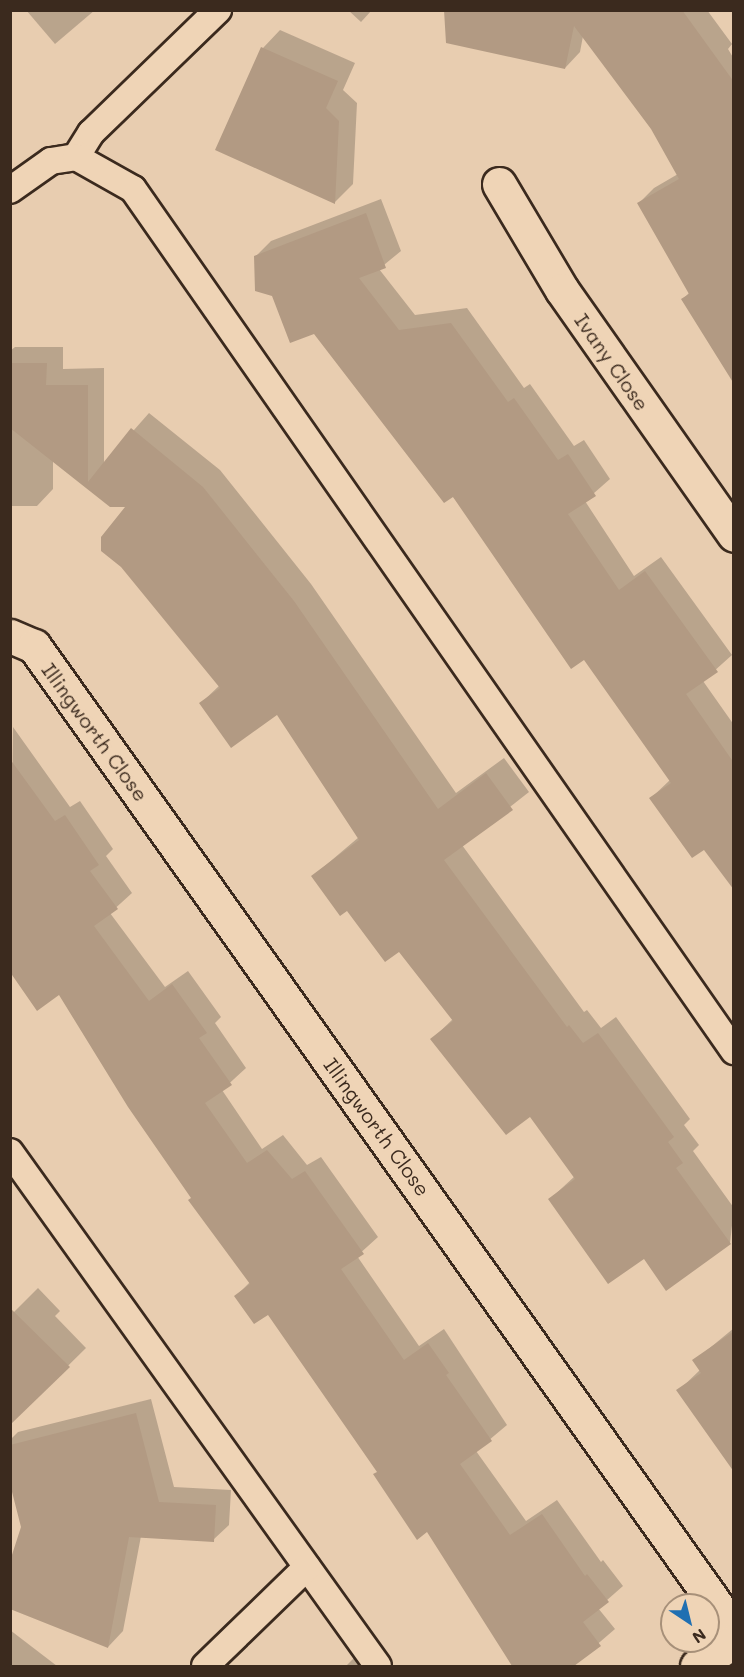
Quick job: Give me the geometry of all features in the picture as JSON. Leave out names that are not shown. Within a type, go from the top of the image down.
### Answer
[{"type":"street","name":"Ivany Close","points":[[499,184],[562,290],[734,535]]},
{"type":"street","name":"Illingworth Close","points":[[10,636],[33,646],[734,1630]]},
{"type":"street","points":[[697,1666],[734,1641]]},
{"type":"lane","points":[[76,156],[91,133],[218,10]]},
{"type":"lane","points":[[10,190],[51,161],[76,156],[133,189],[734,1052]]},
{"type":"lane","points":[[10,1152],[378,1666]]},
{"type":"lane","points":[[205,1666],[307,1567]]},
{"type":"building","points":[[444,10],[682,10],[734,82],[734,384],[681,299],[689,294],[637,203],[679,179],[651,129],[574,26],[565,69],[446,43]]},
{"type":"building","points":[[261,47],[338,81],[326,108],[339,121],[335,204],[215,150]]},
{"type":"building","points":[[366,213],[386,268],[359,278],[399,330],[451,323],[508,402],[514,398],[558,460],[568,454],[596,496],[568,514],[619,590],[645,571],[718,672],[686,694],[734,763],[734,890],[704,850],[692,858],[649,798],[671,783],[584,660],[571,669],[453,497],[444,503],[314,334],[290,343],[272,296],[255,291],[254,256]]},
{"type":"building","points":[[10,363],[47,363],[46,385],[88,385],[88,482],[131,428],[203,487],[294,601],[438,809],[486,773],[513,810],[444,860],[567,1027],[569,1025],[583,1043],[598,1033],[674,1137],[668,1142],[683,1163],[676,1168],[731,1244],[666,1291],[644,1259],[608,1284],[548,1199],[575,1179],[530,1117],[506,1135],[430,1039],[453,1021],[399,952],[385,962],[347,911],[340,916],[311,876],[359,840],[277,715],[231,748],[199,703],[220,688],[121,567],[101,551],[101,537],[125,507],[110,507],[10,428]]},
{"type":"building","points":[[10,759],[55,821],[65,815],[99,865],[90,871],[118,909],[94,926],[149,1001],[172,984],[207,1033],[199,1038],[232,1085],[205,1103],[247,1163],[267,1150],[292,1179],[305,1171],[364,1254],[341,1269],[404,1360],[428,1343],[449,1373],[446,1375],[492,1441],[460,1464],[510,1535],[542,1514],[585,1576],[587,1574],[609,1602],[583,1622],[601,1646],[574,1666],[512,1666],[427,1532],[417,1540],[373,1474],[377,1472],[268,1315],[254,1324],[234,1296],[250,1284],[188,1200],[191,1198],[128,1107],[59,995],[37,1011],[10,972]]},
{"type":"building","points":[[10,1308],[70,1367],[10,1425]]},
{"type":"building","points":[[734,1331],[734,1472],[676,1390],[701,1373],[692,1360]]},
{"type":"building","points":[[136,1413],[159,1502],[216,1505],[214,1542],[129,1537],[108,1648],[10,1609],[10,1561],[21,1527],[10,1484],[10,1445]]}]
